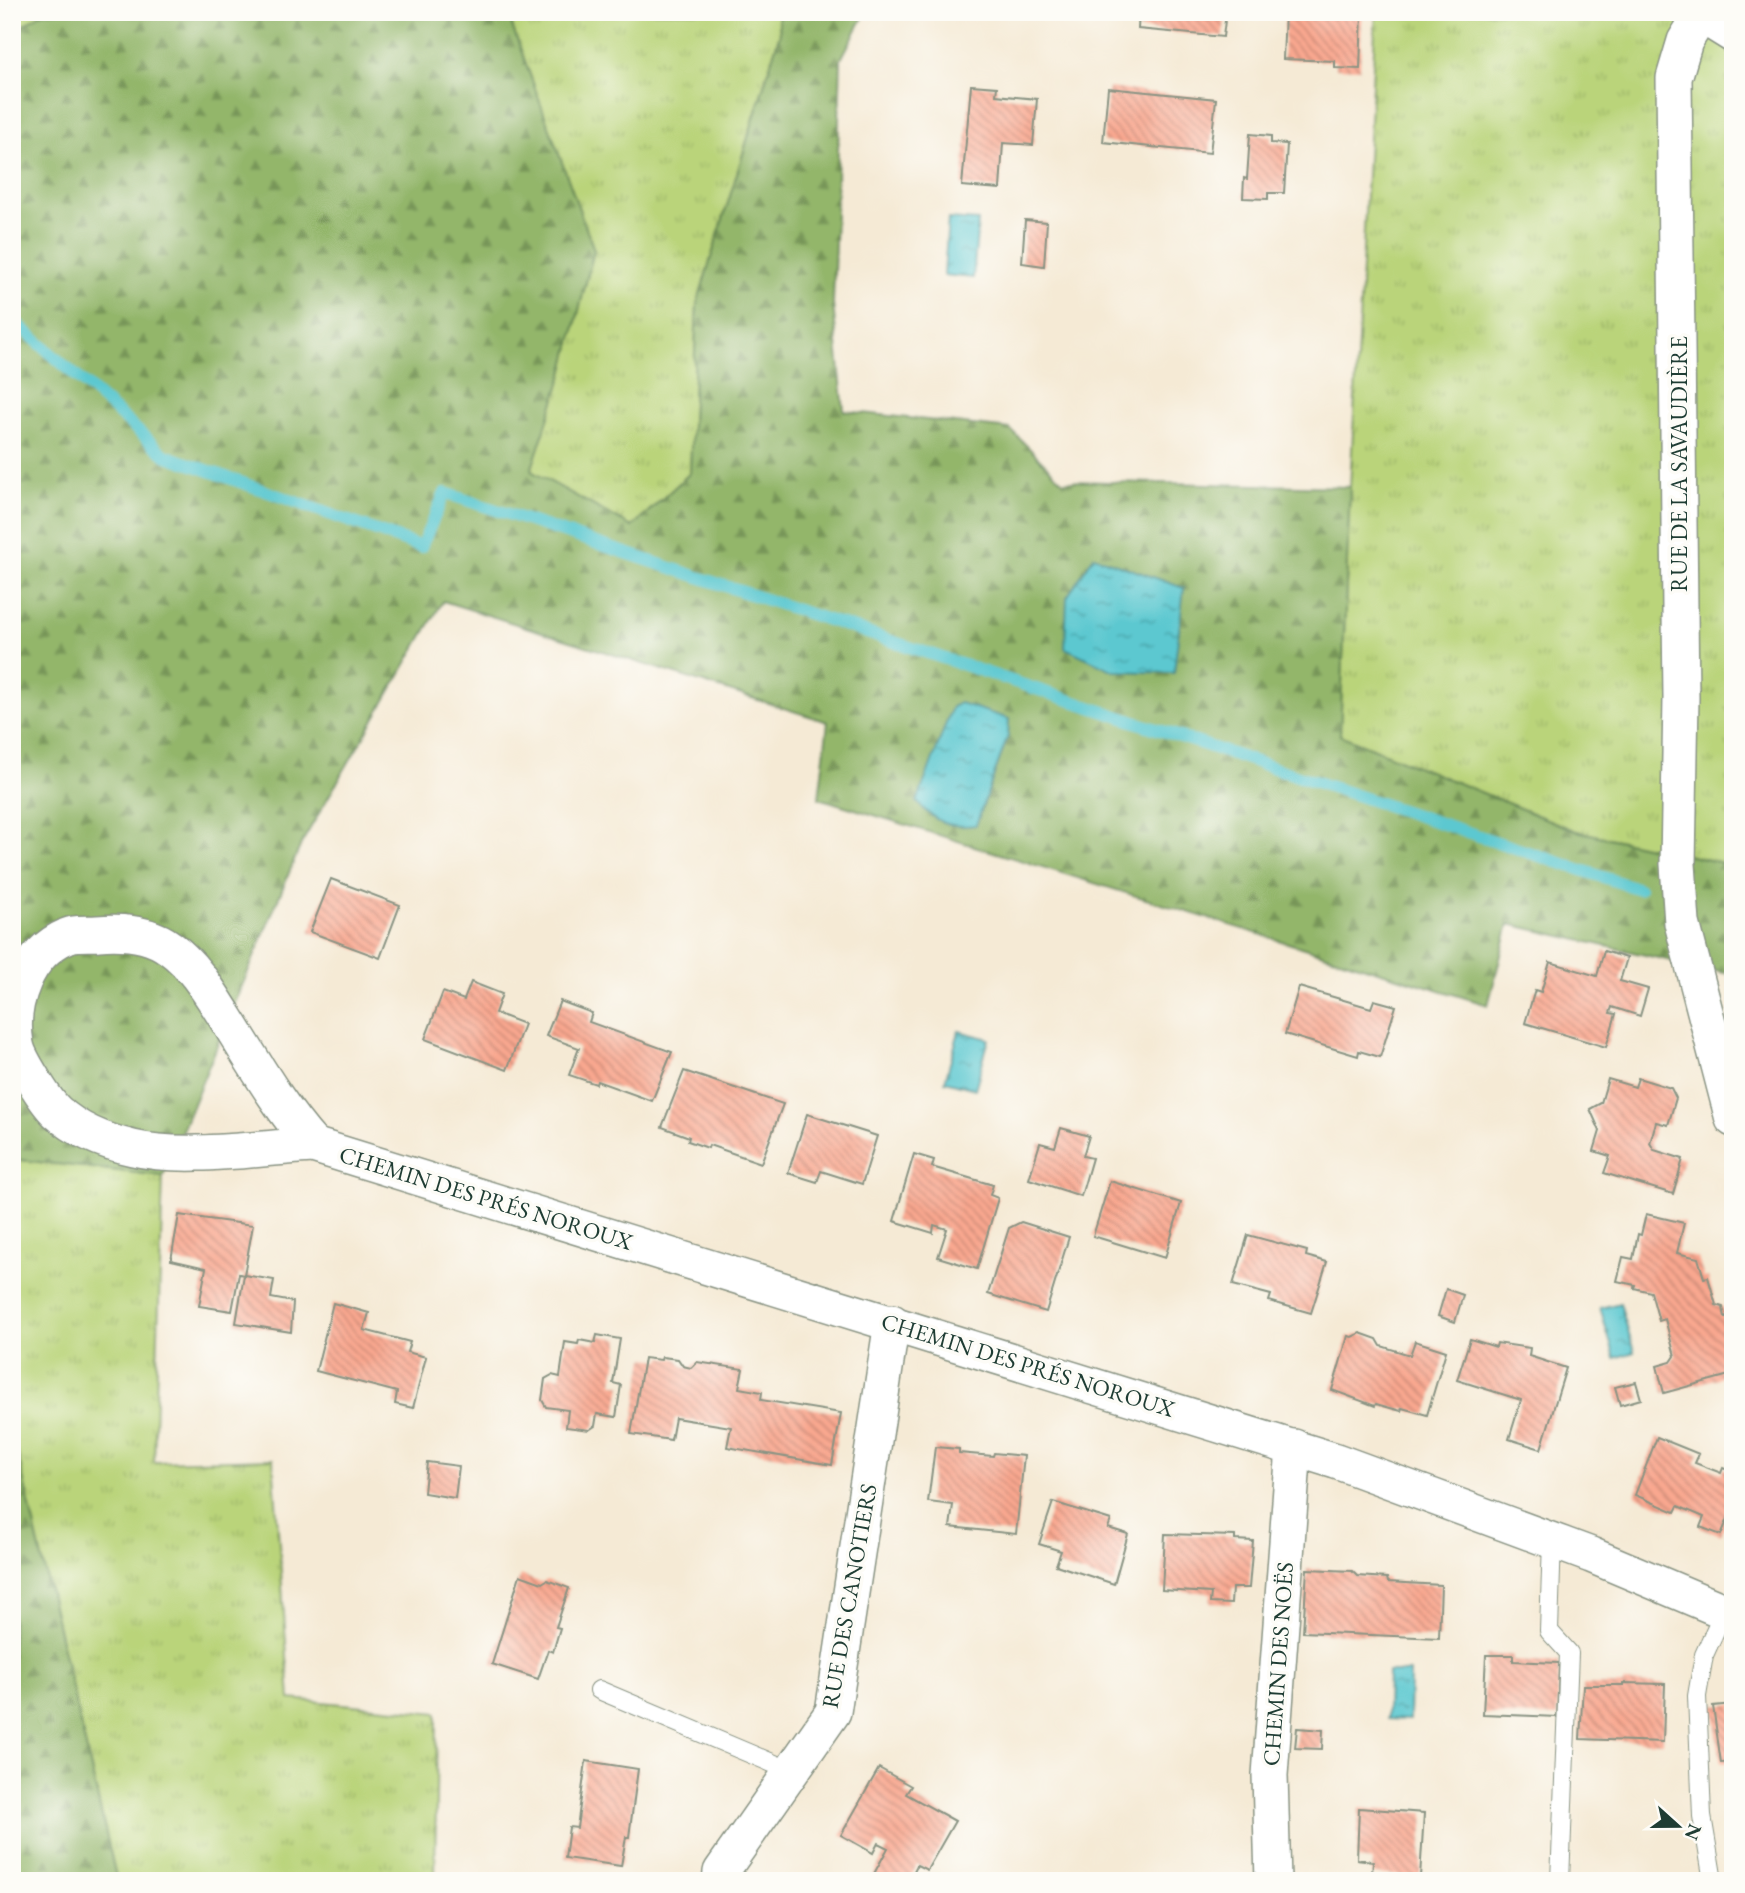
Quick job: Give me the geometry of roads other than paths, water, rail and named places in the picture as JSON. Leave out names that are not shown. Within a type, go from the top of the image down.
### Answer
[{"type":"street","points":[[1698,14],[1733,35]]},
{"type":"street","name":"RUE DE LA SAVAUDIÈRE","points":[[1698,14],[1685,41],[1674,78],[1680,629],[1678,864],[1682,923],[1733,1119]]},
{"type":"street","name":"CHEMIN DES PRÉS NOROUX","points":[[313,1145],[291,1120],[201,980],[168,947],[134,934],[116,931],[68,935],[42,952],[25,978],[16,1007],[16,1046],[35,1083],[56,1111],[93,1136],[134,1149],[176,1153],[313,1145],[1294,1447],[1552,1540],[1728,1613]]},
{"type":"street","name":"RUE DES CANOTIERS","points":[[720,1881],[722,1872],[833,1712],[892,1322]]},
{"type":"street","name":"CHEMIN DES NOËS","points":[[1273,1881],[1270,1775],[1294,1447]]},
{"type":"lane","points":[[1552,1540],[1549,1630],[1569,1653],[1560,1881]]},
{"type":"lane","points":[[1713,1881],[1702,1816],[1697,1696],[1704,1655],[1728,1613]]},
{"type":"lane","points":[[599,1690],[791,1771]]},
{"type":"water","points":[[948,219],[978,221],[973,278],[944,275]]},
{"type":"water","points":[[1094,556],[1184,588],[1174,673],[1114,671],[1065,648],[1067,597]]},
{"type":"water","points":[[960,703],[1009,719],[1008,736],[976,825],[967,826],[936,819],[917,802],[952,707]]},
{"type":"water","points":[[959,1031],[989,1039],[975,1089],[945,1081]]},
{"type":"water","points":[[1620,1303],[1634,1352],[1615,1358],[1600,1308]]},
{"type":"water","points":[[1388,1672],[1410,1672],[1409,1720],[1387,1719]]},
{"type":"waterway","points":[[12,319],[165,455],[421,547],[445,493],[1639,889]]}]
